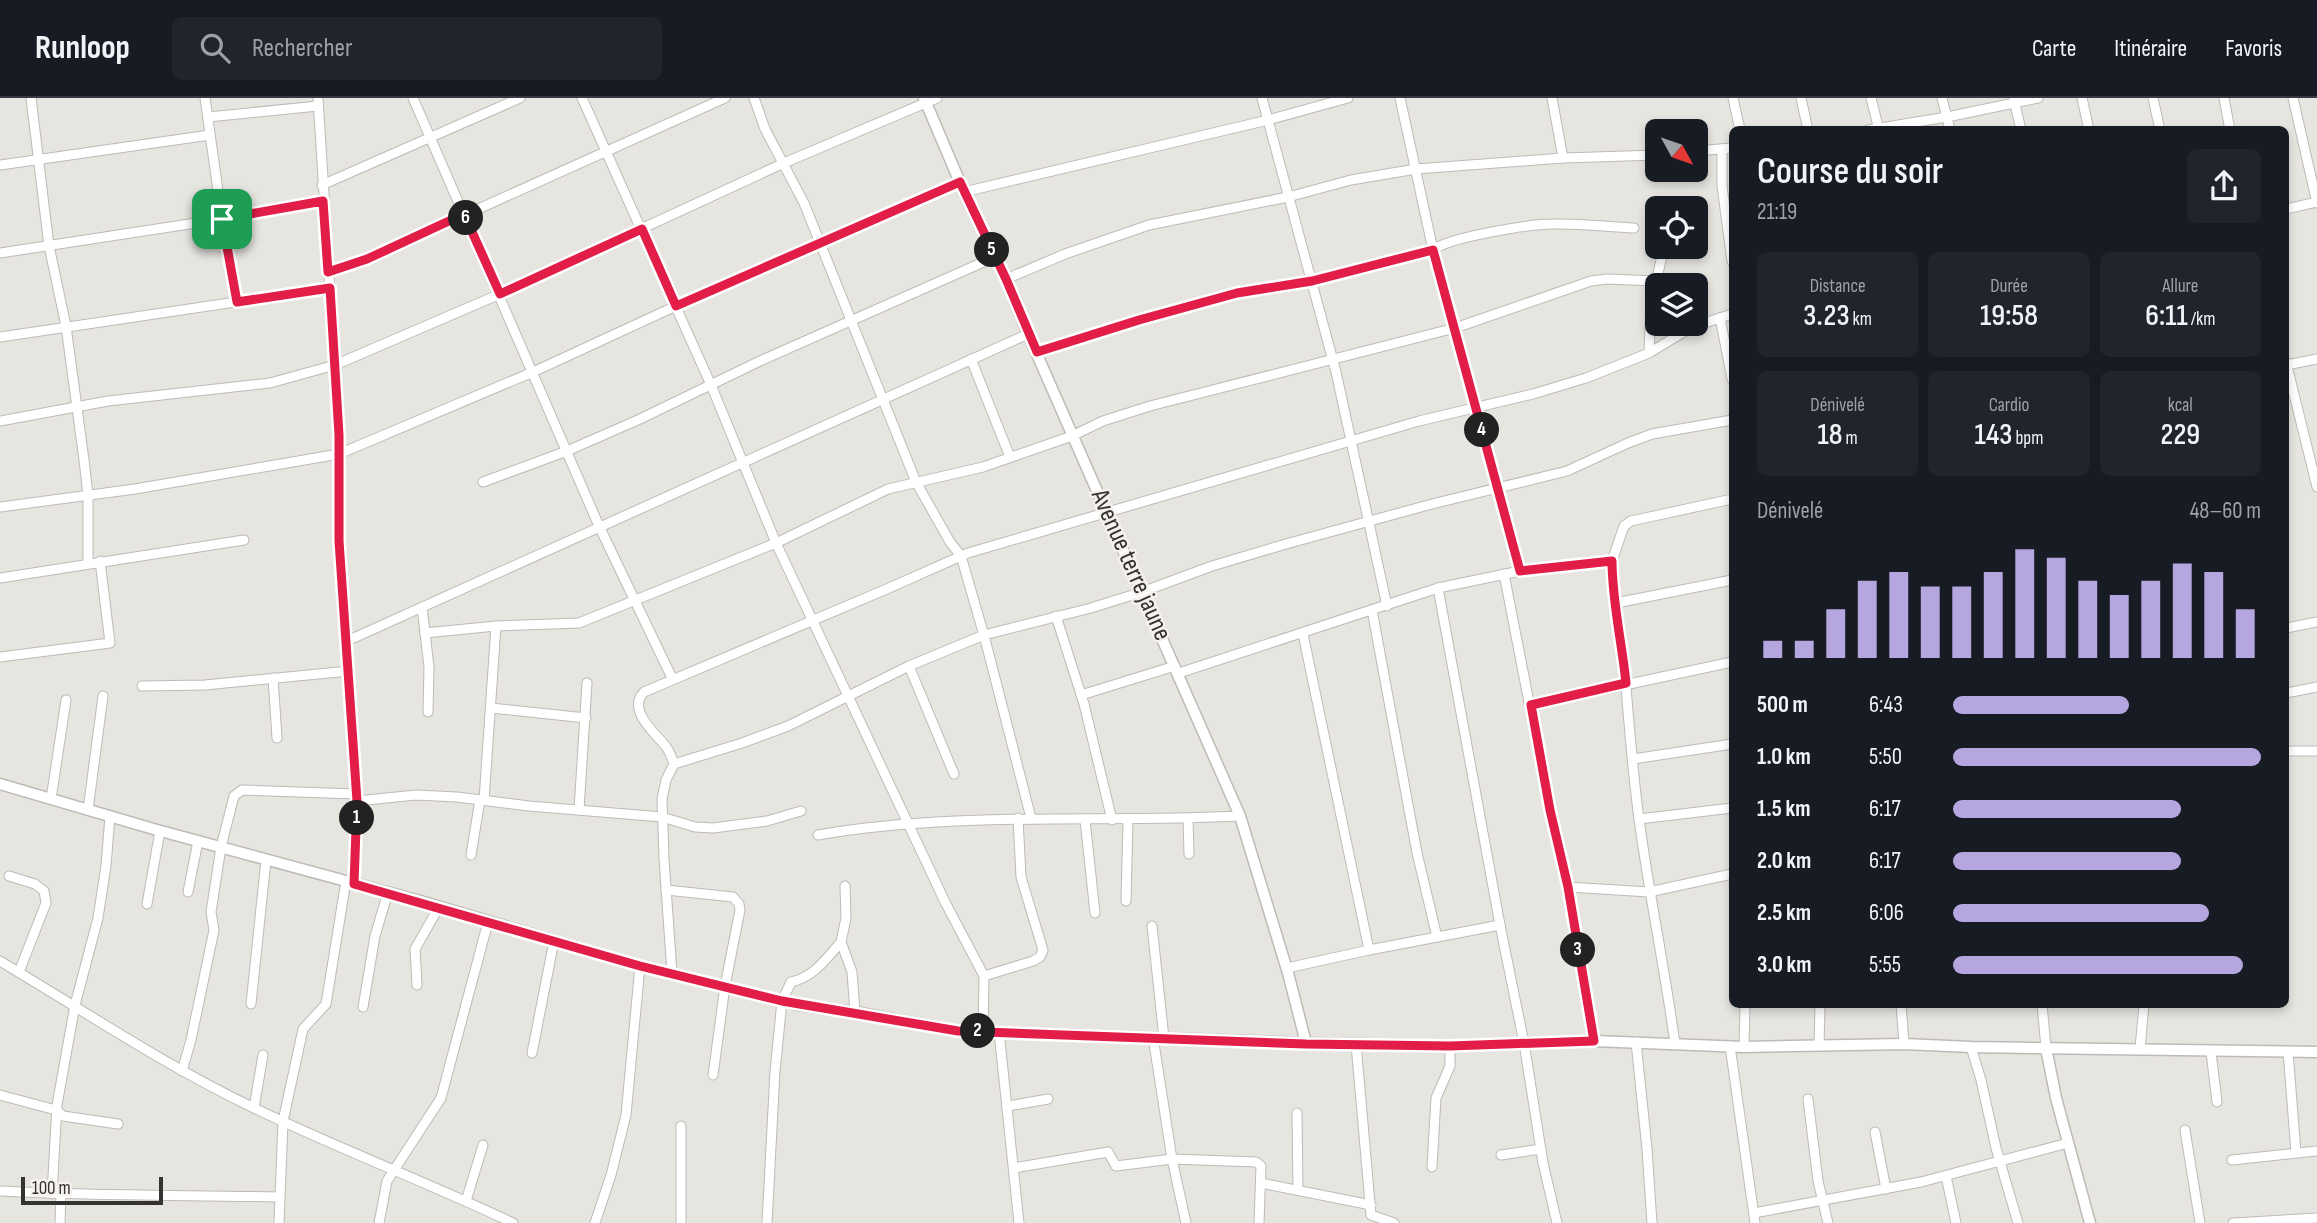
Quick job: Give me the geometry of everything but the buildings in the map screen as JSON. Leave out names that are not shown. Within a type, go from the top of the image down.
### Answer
[{"type":"street","points":[[31,98],[49,246],[66,326],[88,495],[88,563]]},
{"type":"street","points":[[205,98],[237,302]]},
{"type":"street","points":[[413,98],[599,526],[672,678]]},
{"type":"street","points":[[322,185],[520,98]]},
{"type":"street","points":[[582,98],[711,385],[776,543],[945,902],[984,976],[983,1032]]},
{"type":"street","points":[[328,272],[367,259],[725,98]]},
{"type":"street","points":[[754,98],[765,129],[804,203],[916,482],[950,542],[961,556],[1031,818]]},
{"type":"street","points":[[0,421],[108,401],[270,383],[335,365],[500,294],[785,163],[937,98]]},
{"type":"street","points":[[1262,98],[1333,359],[1387,606]]},
{"type":"street","points":[[0,507],[135,489],[339,454],[533,372],[676,306],[962,187],[1268,120],[1348,98]]},
{"type":"street","points":[[1399,98],[1433,250],[1520,571]]},
{"type":"street","points":[[1552,98],[1563,158]]},
{"type":"street","points":[[1733,98],[1739,126]]},
{"type":"street","points":[[1801,98],[1807,126]]},
{"type":"street","points":[[1871,98],[1878,126]]},
{"type":"street","points":[[1942,98],[1949,126]]},
{"type":"street","points":[[1896,126],[1947,117],[2014,100],[2038,98]]},
{"type":"street","points":[[2082,98],[2089,126]]},
{"type":"street","points":[[2152,98],[2159,126]]},
{"type":"street","points":[[2224,98],[2229,126]]},
{"type":"street","points":[[2289,208],[2317,203],[2293,98]]},
{"type":"street","points":[[2014,100],[2020,126]]},
{"type":"street","name":"Avenue terre jaune","points":[[925,101],[1006,279],[1072,436],[1240,816],[1287,968],[1306,1044]]},
{"type":"street","points":[[208,117],[318,102],[335,365],[339,541],[357,798],[350,882],[326,1004],[303,1029],[284,1121],[279,1223]]},
{"type":"street","points":[[0,165],[210,135]]},
{"type":"street","points":[[1708,150],[1729,148]]},
{"type":"street","points":[[1722,149],[1722,186],[1729,238]]},
{"type":"street","points":[[1006,279],[1065,254],[1149,225],[1288,197],[1350,180],[1416,169],[1563,158],[1645,155]]},
{"type":"street","points":[[0,253],[323,201]]},
{"type":"street","points":[[1037,352],[1237,293],[1312,281],[1433,250],[1441,244],[1465,238],[1552,224],[1634,228]]},
{"type":"street","points":[[483,482],[567,451],[760,361],[995,257]]},
{"type":"street","points":[[425,633],[496,626],[579,623],[776,543],[888,489],[983,467],[1150,405],[1455,328],[1591,281],[1645,281]]},
{"type":"street","points":[[0,337],[330,288]]},
{"type":"street","points":[[674,764],[668,750],[648,729],[641,714],[639,700],[644,692],[672,678],[961,556],[1107,511],[1476,407],[1546,390],[1649,354],[1692,327],[1729,315]]},
{"type":"street","points":[[1720,318],[1729,364]]},
{"type":"street","points":[[347,641],[1028,334]]},
{"type":"street","points":[[1649,354],[1650,336]]},
{"type":"street","points":[[971,359],[1010,457]]},
{"type":"street","points":[[2289,364],[2317,359]]},
{"type":"street","points":[[2289,376],[2317,487]]},
{"type":"street","points":[[672,973],[662,799],[666,780],[674,764],[788,726],[909,666],[984,635],[1142,592],[1212,566],[1567,471],[1652,434],[1729,421]]},
{"type":"street","points":[[1675,1044],[1639,819],[1612,561],[1624,526],[1631,521],[1729,500]]},
{"type":"street","points":[[0,578],[244,540]]},
{"type":"street","points":[[0,657],[110,643],[100,561]]},
{"type":"street","points":[[1081,695],[1303,634],[1438,588],[1520,571],[1612,561]]},
{"type":"street","points":[[1504,574],[1550,810],[1568,887],[1594,1041]]},
{"type":"street","points":[[1616,603],[1729,581]]},
{"type":"street","points":[[1438,588],[1557,1223]]},
{"type":"street","points":[[422,607],[429,667],[428,712]]},
{"type":"street","points":[[1372,610],[1417,853],[1437,937]]},
{"type":"street","points":[[1056,616],[1081,695],[1107,791],[1112,820]]},
{"type":"street","points":[[2289,627],[2317,622]]},
{"type":"street","points":[[471,855],[482,800],[496,626]]},
{"type":"street","points":[[1303,634],[1369,950]]},
{"type":"street","points":[[1531,705],[1729,663]]},
{"type":"street","points":[[909,666],[954,774]]},
{"type":"street","points":[[142,686],[205,685],[349,671]]},
{"type":"street","points":[[273,678],[276,738]]},
{"type":"street","points":[[579,810],[587,683]]},
{"type":"street","points":[[2289,692],[2317,687]]},
{"type":"street","points":[[88,810],[103,696]]},
{"type":"street","points":[[51,799],[66,700]]},
{"type":"street","points":[[491,708],[586,718]]},
{"type":"street","points":[[1633,759],[1729,744]]},
{"type":"street","points":[[2289,751],[2317,751]]},
{"type":"street","points":[[0,784],[160,831],[388,892],[640,966],[782,1001],[958,1031],[1306,1044],[1450,1046],[1594,1041],[1744,1047],[1904,1044],[2317,1052]]},
{"type":"street","points":[[182,1071],[214,930],[211,912],[221,847],[234,796],[242,790],[357,798],[415,795],[482,800],[662,817],[695,827],[731,827],[801,811]]},
{"type":"street","points":[[1639,819],[1729,808]]},
{"type":"street","points":[[60,1223],[56,1194],[56,1110],[75,1005],[98,918],[110,816]]},
{"type":"street","points":[[818,835],[864,827],[1018,818],[1128,820],[1240,816]]},
{"type":"street","points":[[984,976],[1033,961],[1040,957],[1043,950],[1021,877],[1018,818]]},
{"type":"street","points":[[1188,819],[1189,854]]},
{"type":"street","points":[[1085,820],[1095,914]]},
{"type":"street","points":[[1126,901],[1128,820]]},
{"type":"street","points":[[147,904],[160,831]]},
{"type":"street","points":[[188,892],[198,841]]},
{"type":"street","points":[[251,1004],[266,860]]},
{"type":"street","points":[[1568,887],[1649,892],[1729,875]]},
{"type":"street","points":[[9,876],[35,884],[44,891],[46,903],[19,972]]},
{"type":"street","points":[[767,1223],[775,1071],[782,1001],[791,982],[802,980],[815,971],[841,943],[846,918],[845,886]]},
{"type":"street","points":[[666,890],[733,897],[739,904],[713,1075]]},
{"type":"street","points":[[363,1007],[375,936],[388,892]]},
{"type":"street","points":[[417,985],[415,949],[439,907]]},
{"type":"street","points":[[379,1223],[384,1190],[441,1098],[488,922]]},
{"type":"street","points":[[1287,968],[1500,925]]},
{"type":"street","points":[[1153,926],[1158,1037],[1172,1159],[1186,1223]]},
{"type":"street","points":[[532,1053],[554,941]]},
{"type":"street","points":[[841,943],[852,972],[855,1012]]},
{"type":"street","points":[[0,961],[182,1071],[254,1108],[513,1223]]},
{"type":"street","points":[[595,1223],[611,1175],[626,1115],[640,966]]},
{"type":"street","points":[[1744,1047],[1745,1008]]},
{"type":"street","points":[[1819,1046],[1820,1008]]},
{"type":"street","points":[[1901,1008],[1904,1044]]},
{"type":"street","points":[[2042,1008],[2046,1048],[2090,1223]]},
{"type":"street","points":[[2140,1049],[2144,1008]]},
{"type":"street","points":[[999,1032],[1019,1223]]},
{"type":"street","points":[[1636,1042],[1652,1223]]},
{"type":"street","points":[[1356,1044],[1370,1214]]},
{"type":"street","points":[[1432,1167],[1436,1098],[1450,1066],[1450,1046]]},
{"type":"street","points":[[1730,1046],[1754,1218],[1946,1176],[2068,1143]]},
{"type":"street","points":[[1970,1047],[2018,1223]]},
{"type":"street","points":[[2211,1052],[2217,1102]]},
{"type":"street","points":[[2288,1052],[2296,1152]]},
{"type":"street","points":[[254,1108],[263,1055]]},
{"type":"street","points":[[0,1095],[56,1110],[63,1116],[118,1124]]},
{"type":"street","points":[[1008,1106],[1048,1098]]},
{"type":"street","points":[[1808,1099],[1822,1201],[1828,1223]]},
{"type":"street","points":[[1297,1113],[1298,1190]]},
{"type":"street","points":[[681,1126],[681,1223]]},
{"type":"street","points":[[2185,1130],[2200,1223]]},
{"type":"street","points":[[1875,1132],[1886,1189]]},
{"type":"street","points":[[466,1201],[483,1145]]},
{"type":"street","points":[[1501,1155],[1541,1149]]},
{"type":"street","points":[[2232,1160],[2317,1151]]},
{"type":"street","points":[[1014,1168],[1108,1152],[1116,1166],[1172,1159],[1256,1162],[1261,1166],[1259,1223]]},
{"type":"street","points":[[1946,1176],[1956,1223]]},
{"type":"street","points":[[1261,1183],[1298,1190],[1394,1223]]},
{"type":"street","points":[[0,1191],[279,1197]]},
{"type":"street","points":[[2233,1223],[2317,1218]]},
{"type":"route","points":[[960,182],[1037,352],[1237,293],[1312,281],[1433,250],[1520,571],[1612,561],[1626,683],[1531,705],[1550,810],[1568,887],[1594,1041],[1450,1046],[1306,1044],[958,1031],[855,1012],[798,1005],[640,966],[354,884],[357,801],[339,541],[339,435],[330,288],[237,302],[222,219],[323,201],[328,272],[367,259],[464,214],[500,294],[642,229],[676,306],[960,182]]}]
